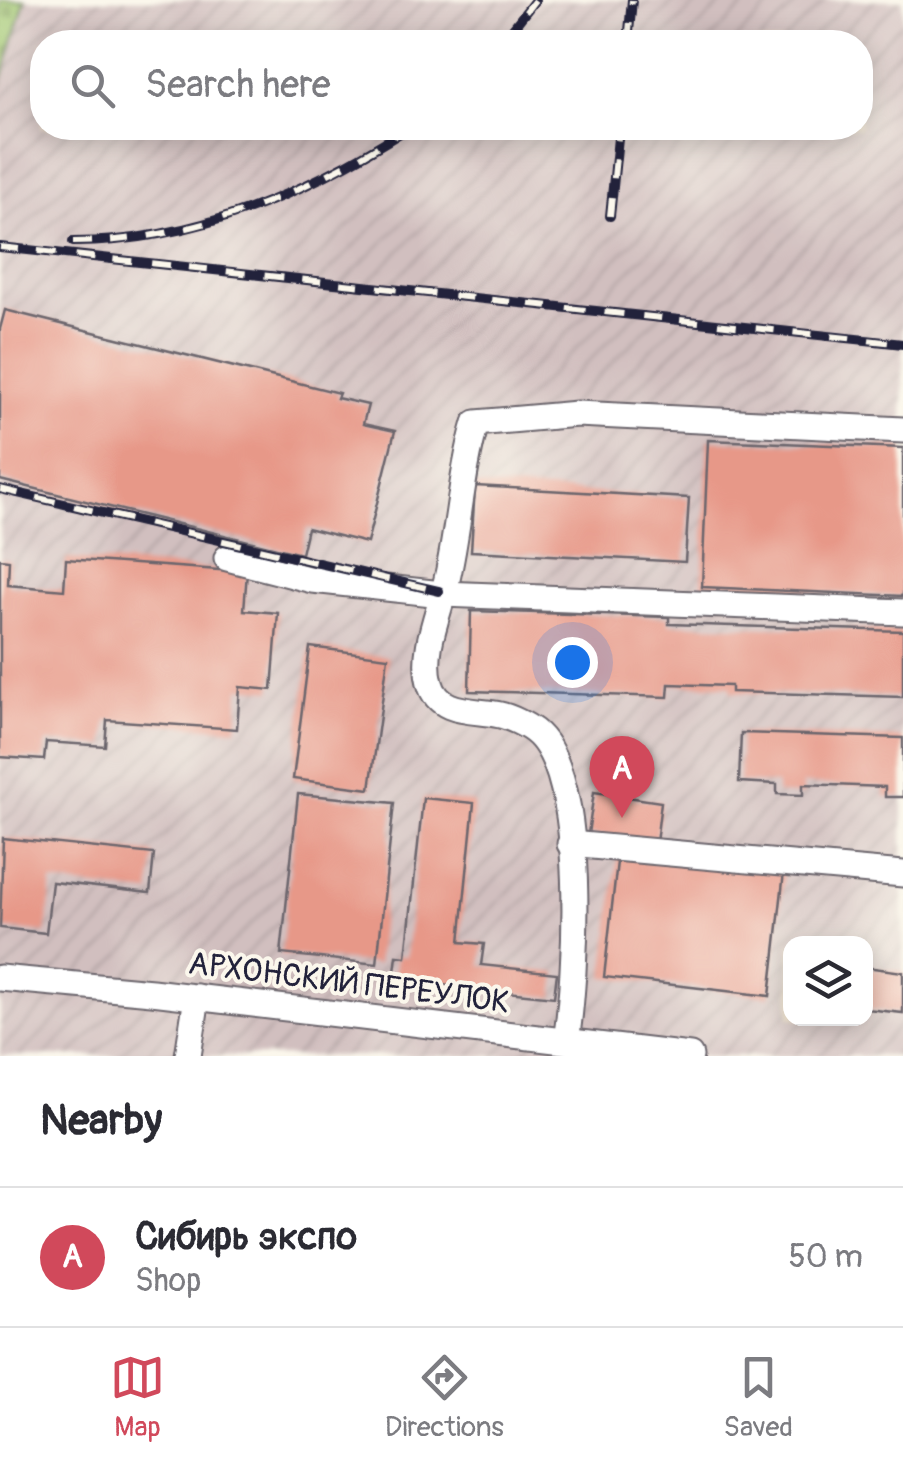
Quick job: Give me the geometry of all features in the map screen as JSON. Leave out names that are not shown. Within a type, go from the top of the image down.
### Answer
[{"type":"street","points":[[566,1041],[574,988],[575,886],[564,788],[536,732],[501,715],[468,712],[441,702],[430,684],[428,659],[476,423],[577,414],[903,430]]},
{"type":"street","points":[[226,558],[312,580],[442,594],[903,612]]},
{"type":"street","points":[[570,844],[903,874]]},
{"type":"street","name":"АРХОНСКИЙ ПЕРЕУЛОК","points":[[0,978],[197,997],[690,1056]]},
{"type":"street","points":[[188,1056],[197,997]]},
{"type":"shaded area","points":[[25,0],[903,0],[903,1056],[0,1056],[0,87]]},
{"type":"green space","points":[[0,0],[25,0],[0,87]]},
{"type":"building","points":[[5,310],[339,393],[337,398],[368,405],[363,424],[395,431],[367,543],[307,528],[301,554],[0,480],[0,329]]},
{"type":"building","points":[[708,440],[903,448],[903,596],[702,587]]},
{"type":"building","points":[[475,486],[689,498],[685,562],[471,551]]},
{"type":"building","points":[[0,559],[9,560],[8,585],[64,590],[66,559],[247,572],[244,610],[278,613],[272,690],[240,687],[237,729],[107,720],[105,746],[46,742],[44,760],[0,757]]},
{"type":"building","points":[[471,611],[669,617],[669,624],[903,631],[903,697],[731,692],[731,686],[669,684],[668,697],[469,691]]},
{"type":"building","points":[[310,647],[388,657],[370,789],[293,779]]},
{"type":"building","points":[[741,733],[903,738],[903,797],[885,797],[885,787],[803,784],[803,795],[777,794],[777,784],[739,782]]},
{"type":"building","points":[[594,792],[661,802],[656,843],[588,834]]},
{"type":"building","points":[[298,794],[394,803],[377,964],[281,954]]},
{"type":"building","points":[[423,798],[474,803],[460,942],[484,944],[481,965],[557,973],[554,997],[394,980],[397,956],[406,957]]},
{"type":"building","points":[[3,838],[154,854],[150,893],[52,882],[46,933],[0,928]]},
{"type":"building","points":[[618,853],[784,872],[770,996],[604,977]]},
{"type":"building","points":[[873,968],[903,972],[903,1013],[873,1010]]},
{"type":"railway","points":[[511,30],[535,0]]},
{"type":"railway","points":[[629,30],[632,0]]},
{"type":"railway","points":[[73,242],[119,240],[206,223],[290,193],[388,140]]},
{"type":"railway","points":[[610,216],[618,140]]},
{"type":"railway","points":[[0,247],[903,344]]},
{"type":"railway","points":[[0,489],[439,591]]},
{"type":"place","name":"Сибирь экспо","points":[[622,818]]}]
